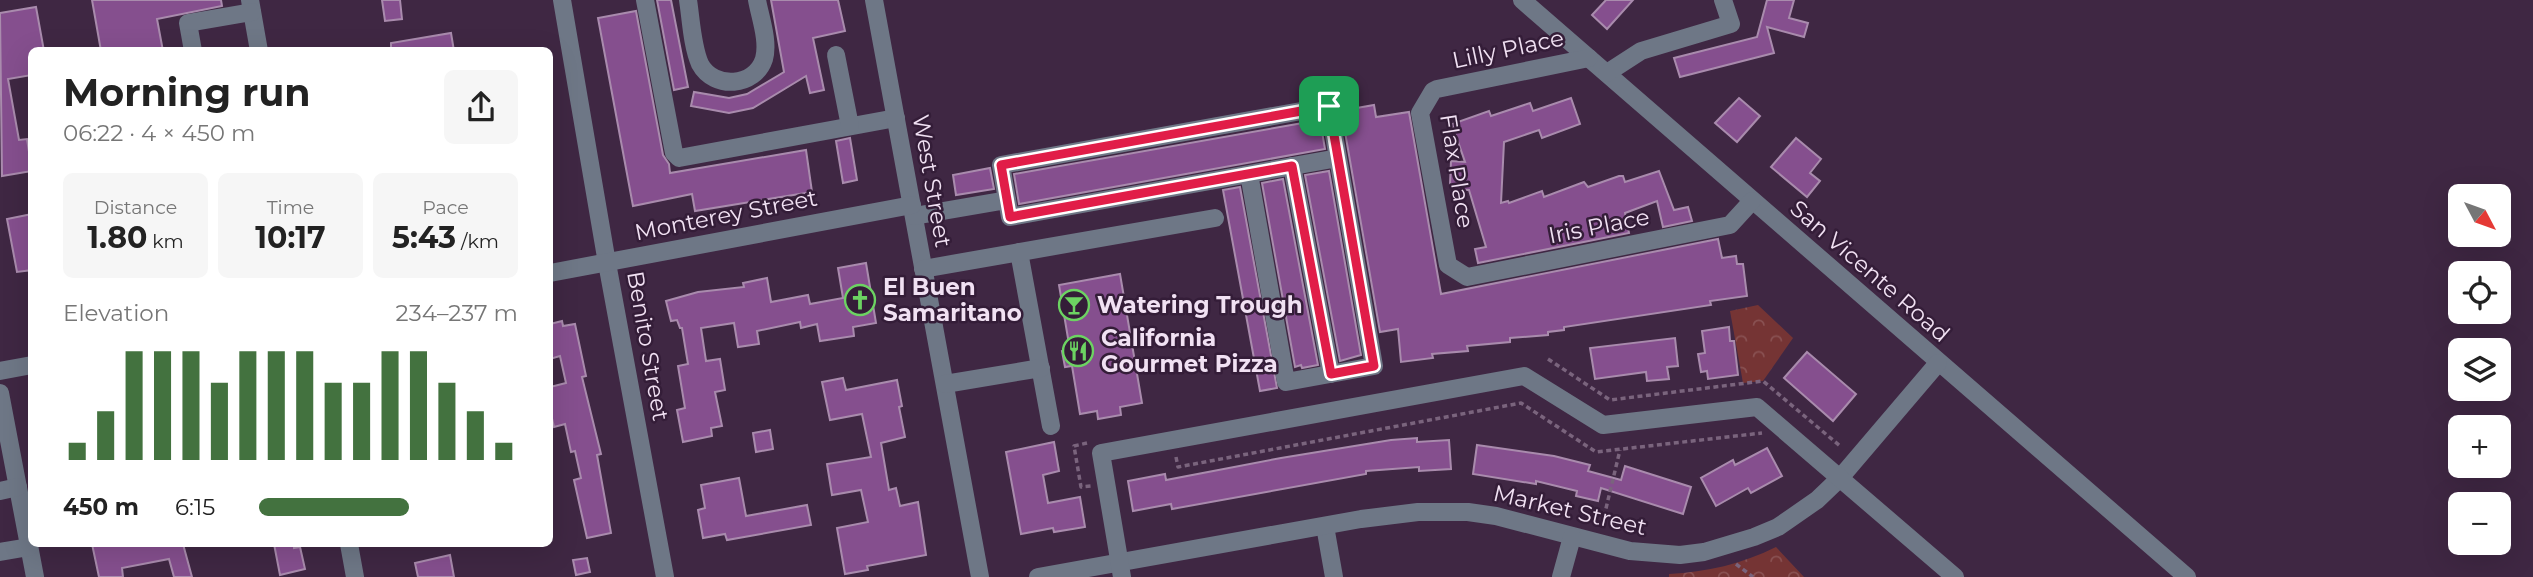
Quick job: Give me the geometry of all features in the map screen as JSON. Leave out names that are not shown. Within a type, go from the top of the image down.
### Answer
[{"type":"street","name":"Benito Street","points":[[562,0],[665,577]]},
{"type":"street","points":[[645,0],[674,153],[679,158],[896,118]]},
{"type":"street","points":[[688,0],[699,62],[715,79],[738,82],[758,70],[764,60],[765,48],[757,0]]},
{"type":"street","name":"West Street","points":[[874,0],[980,577]]},
{"type":"street","name":"San Vicente Road","points":[[1522,0],[2188,577]]},
{"type":"street","points":[[1607,74],[1640,51],[1731,24],[1723,0]]},
{"type":"street","points":[[192,47],[188,23],[251,6],[259,47]]},
{"type":"street","points":[[836,55],[850,126]]},
{"type":"street","name":"Lilly Place","points":[[1437,89],[1589,58]]},
{"type":"street","name":"Flax Place","points":[[1437,89],[1419,113],[1448,265]]},
{"type":"street","points":[[1249,174],[1286,382],[1374,366],[1338,158],[1329,106],[1001,165],[1010,217],[1292,166],[1338,158]]},
{"type":"street","points":[[1292,166],[1331,374]]},
{"type":"street","name":"Monterey Street","points":[[553,272],[913,211],[1007,200]]},
{"type":"street","name":"Iris Place","points":[[1448,265],[1467,277],[1730,225],[1752,201]]},
{"type":"street","points":[[923,269],[1215,218]]},
{"type":"street","points":[[1019,252],[1051,426]]},
{"type":"street","name":"Market Street","points":[[1038,577],[1121,570],[1391,514],[1468,512],[1525,522],[1630,551],[1680,555],[1704,552],[1778,527],[1817,500],[1840,478],[1938,363]]},
{"type":"street","points":[[0,371],[28,366]]},
{"type":"street","points":[[944,384],[1041,368]]},
{"type":"street","points":[[1121,570],[1101,453],[1524,376],[1603,425],[1758,407],[1955,577]]},
{"type":"street","points":[[0,393],[9,489],[28,544]]},
{"type":"street","points":[[1325,526],[1334,577]]},
{"type":"street","points":[[1561,577],[1572,537]]},
{"type":"street","points":[[0,552],[29,547],[34,577]]},
{"type":"street","points":[[350,547],[355,577]]},
{"type":"path","points":[[1548,359],[1611,400],[1763,381],[1840,446]]},
{"type":"path","points":[[1175,453],[1178,467],[1521,403],[1596,452],[1767,432]]},
{"type":"path","points":[[1602,525],[1620,450]]},
{"type":"path","points":[[1736,564],[1753,577]]},
{"type":"green space","points":[[1758,305],[1793,338],[1763,381],[1743,383],[1730,311]]},
{"type":"green space","points":[[1776,547],[1804,577],[1669,577],[1669,574],[1711,569],[1737,562]]},
{"type":"building","points":[[92,0],[221,0],[222,6],[157,19],[162,47],[100,47]]},
{"type":"building","points":[[382,0],[400,0],[402,19],[385,21]]},
{"type":"building","points":[[657,0],[671,0],[688,87],[674,90]]},
{"type":"building","points":[[771,0],[838,0],[845,31],[813,38],[824,90],[810,93],[806,76],[753,108],[729,113],[691,106],[694,92],[729,98],[747,94],[784,72]]},
{"type":"building","points":[[1606,0],[1633,0],[1607,29],[1592,15]]},
{"type":"building","points":[[1767,0],[1794,0],[1789,18],[1808,23],[1804,37],[1767,27],[1774,53],[1680,77],[1674,58],[1757,37]]},
{"type":"building","points":[[36,7],[43,47],[28,47],[28,76],[8,79],[19,140],[27,139],[28,172],[2,176],[0,13]]},
{"type":"building","points":[[636,11],[663,155],[669,164],[670,173],[806,150],[812,192],[695,211],[692,194],[633,206],[598,18]]},
{"type":"building","points":[[451,33],[453,47],[391,47],[391,43]]},
{"type":"building","points":[[1571,98],[1580,124],[1542,138],[1539,130],[1504,142],[1501,203],[1509,203],[1542,191],[1544,197],[1584,182],[1588,187],[1623,176],[1625,182],[1659,171],[1674,210],[1688,207],[1692,221],[1663,227],[1657,201],[1625,213],[1629,233],[1478,263],[1475,249],[1486,247],[1469,190],[1458,190],[1458,185],[1450,184],[1451,161],[1465,162],[1452,124],[1489,111],[1491,116],[1530,103],[1533,111]]},
{"type":"building","points":[[1739,98],[1760,116],[1737,142],[1715,123]]},
{"type":"building","points":[[1374,105],[1376,117],[1409,112],[1441,294],[1718,239],[1722,258],[1736,256],[1737,264],[1743,264],[1747,296],[1710,301],[1711,305],[1564,327],[1564,330],[1548,332],[1548,335],[1510,338],[1510,342],[1467,346],[1468,351],[1432,354],[1433,358],[1401,362],[1398,329],[1380,332],[1342,115],[1345,115],[1345,110]]},
{"type":"building","points":[[1320,120],[1325,149],[1019,204],[1014,174]]},
{"type":"building","points":[[850,138],[857,180],[843,183],[836,141]]},
{"type":"building","points":[[1796,138],[1821,159],[1810,173],[1820,181],[1807,197],[1771,167]]},
{"type":"building","points":[[990,168],[994,189],[956,195],[953,175]]},
{"type":"building","points":[[1329,171],[1361,355],[1340,361],[1305,175]]},
{"type":"building","points":[[1283,179],[1318,365],[1302,368],[1301,365],[1295,367],[1262,183]]},
{"type":"building","points":[[1240,187],[1277,388],[1260,391],[1223,190]]},
{"type":"building","points":[[28,215],[28,271],[17,272],[7,219]]},
{"type":"building","points":[[866,263],[876,323],[853,327],[854,336],[820,341],[817,324],[801,328],[800,322],[757,331],[759,344],[738,347],[734,323],[701,328],[706,361],[720,359],[725,390],[715,392],[722,426],[711,428],[712,436],[683,442],[677,410],[685,408],[678,366],[688,364],[682,328],[677,320],[671,321],[666,301],[698,292],[744,287],[743,283],[767,278],[771,302],[808,295],[810,304],[843,298],[838,268]]},
{"type":"building","points":[[1120,274],[1142,403],[1120,407],[1121,415],[1098,419],[1097,411],[1080,414],[1072,366],[1065,367],[1062,351],[1070,350],[1059,285]]},
{"type":"building","points":[[562,321],[563,326],[575,324],[586,376],[582,377],[601,454],[597,455],[611,533],[587,538],[574,480],[581,478],[575,451],[571,452],[565,424],[554,427],[553,386],[566,383],[560,356],[553,358],[553,323]]},
{"type":"building","points":[[1729,327],[1730,341],[1734,341],[1738,375],[1708,379],[1707,371],[1701,372],[1698,354],[1705,353],[1702,331]]},
{"type":"building","points":[[1675,338],[1678,366],[1667,367],[1669,379],[1647,381],[1646,372],[1595,379],[1590,348]]},
{"type":"building","points":[[1807,352],[1856,394],[1833,421],[1784,378]]},
{"type":"building","points":[[843,378],[846,390],[897,380],[905,437],[881,443],[889,490],[896,488],[900,506],[918,502],[926,555],[867,566],[868,570],[845,574],[837,528],[868,522],[861,490],[832,495],[827,464],[871,457],[862,414],[830,420],[822,382]]},
{"type":"building","points":[[770,430],[773,449],[756,452],[753,433]]},
{"type":"building","points":[[1417,438],[1417,442],[1449,440],[1451,469],[1419,471],[1419,467],[1366,471],[1366,474],[1172,509],[1171,504],[1133,511],[1128,481],[1165,474],[1166,480],[1281,458]]},
{"type":"building","points":[[1054,442],[1059,471],[1043,475],[1048,503],[1080,497],[1085,527],[1054,532],[1053,528],[1021,534],[1006,452]]},
{"type":"building","points":[[1477,445],[1554,456],[1590,465],[1588,471],[1621,480],[1625,466],[1691,487],[1683,514],[1601,488],[1598,501],[1576,496],[1577,491],[1536,481],[1536,484],[1473,474]]},
{"type":"building","points":[[1767,448],[1782,476],[1751,493],[1748,488],[1716,506],[1701,478],[1733,460],[1735,465]]},
{"type":"building","points":[[739,478],[746,516],[807,505],[811,525],[727,540],[725,534],[703,538],[698,510],[705,508],[701,485]]},
{"type":"building","points":[[93,547],[184,547],[192,577],[174,577],[169,559],[122,568],[123,577],[99,577]]},
{"type":"building","points":[[275,547],[300,547],[305,569],[280,575]]},
{"type":"building","points":[[450,555],[454,577],[418,577],[415,563]]},
{"type":"building","points":[[587,558],[590,572],[576,575],[573,560]]},
{"type":"place","name":"El Buen Samaritano","points":[[860,300]]},
{"type":"place","name":"Watering Trough","points":[[1074,305]]},
{"type":"place","name":"California Gourmet Pizza","points":[[1078,351]]},
{"type":"route","points":[[1329,106],[1374,366],[1331,374],[1292,166],[1010,217],[1001,165],[1329,106]]}]
